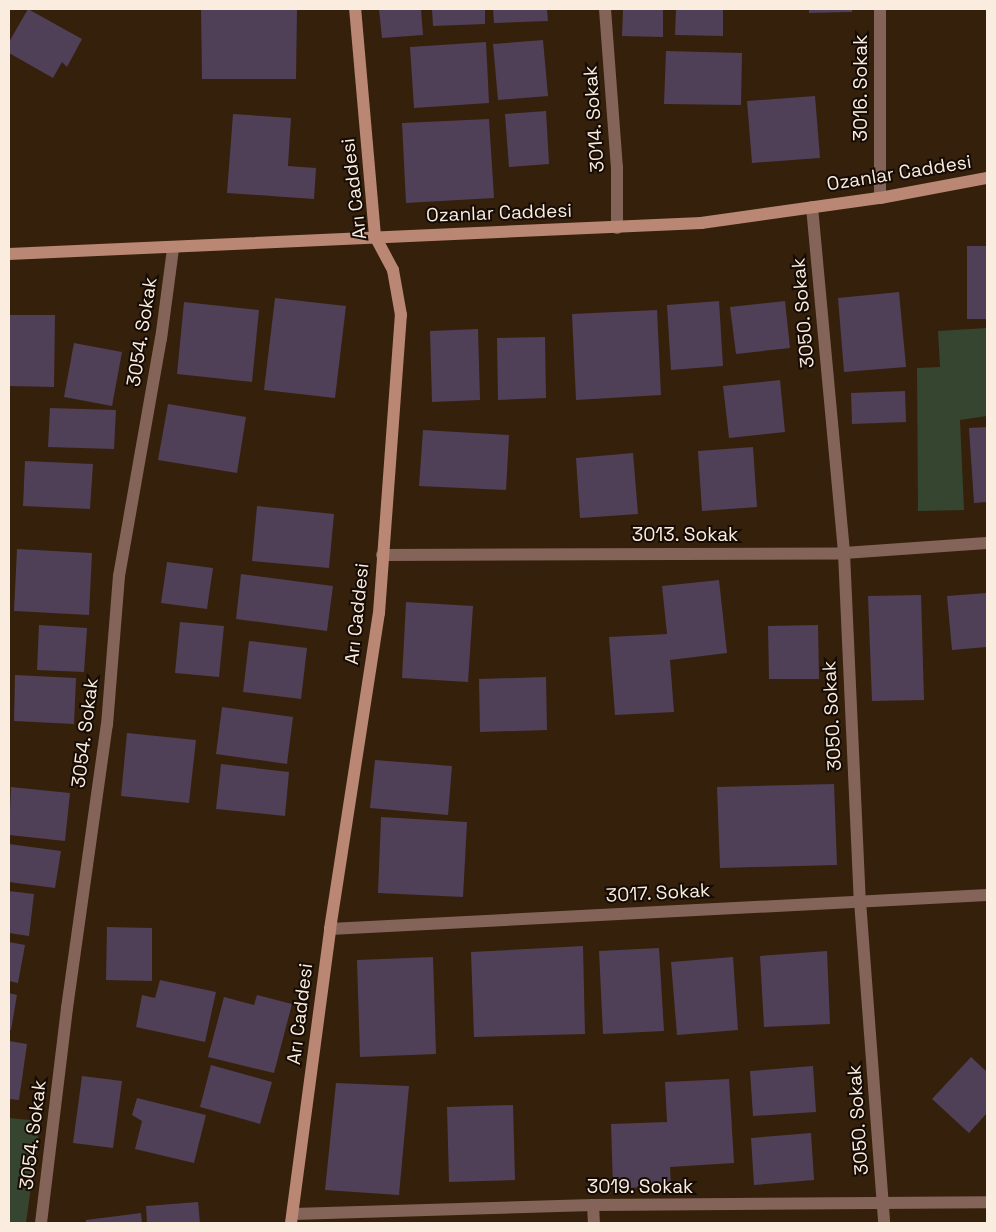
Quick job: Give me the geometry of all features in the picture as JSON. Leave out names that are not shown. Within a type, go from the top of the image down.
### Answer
[{"type":"street","name":"Arı Caddesi","points":[[292,1218],[330,929],[370,671],[382,555],[401,315],[393,270],[375,236],[356,9]]},
{"type":"street","name":"3014. Sokak","points":[[605,9],[617,167],[617,228]]},
{"type":"street","name":"3016. Sokak","points":[[880,9],[880,198]]},
{"type":"street","name":"Ozanlar Caddesi","points":[[9,254],[173,249],[375,236],[617,228],[701,223],[880,198],[987,178]]},
{"type":"street","name":"3050. Sokak","points":[[812,207],[844,553],[860,901],[884,1223]]},
{"type":"street","name":"3054. Sokak","points":[[41,1223],[67,1008],[107,725],[119,576],[161,339],[173,249]]},
{"type":"street","name":"3013. Sokak","points":[[382,555],[844,553],[987,543]]},
{"type":"street","name":"3017. Sokak","points":[[330,929],[987,895]]},
{"type":"street","name":"3019. Sokak","points":[[292,1218],[594,1205],[987,1202]]},
{"type":"street","points":[[594,1205],[594,1223]]},
{"type":"green space","points":[[987,328],[987,416],[960,420],[964,510],[918,511],[917,368],[940,367],[938,331]]},
{"type":"green space","points":[[9,1118],[40,1121],[26,1223],[9,1223]]},
{"type":"building","points":[[28,9],[82,39],[67,67],[62,62],[53,78],[9,53],[9,42]]},
{"type":"building","points":[[201,9],[297,9],[296,79],[202,79]]},
{"type":"building","points":[[379,9],[421,9],[423,35],[382,38]]},
{"type":"building","points":[[432,9],[485,9],[485,24],[433,26]]},
{"type":"building","points":[[493,9],[547,9],[548,21],[494,23]]},
{"type":"building","points":[[623,9],[663,9],[663,37],[622,36]]},
{"type":"building","points":[[676,9],[723,9],[723,36],[675,35]]},
{"type":"building","points":[[809,9],[852,9],[852,12],[809,13]]},
{"type":"building","points":[[543,40],[548,96],[498,100],[493,44]]},
{"type":"building","points":[[486,42],[489,103],[414,108],[410,47]]},
{"type":"building","points":[[666,51],[742,53],[741,105],[664,104]]},
{"type":"building","points":[[815,96],[820,158],[752,163],[747,101]]},
{"type":"building","points":[[546,111],[549,164],[509,167],[505,114]]},
{"type":"building","points":[[233,114],[291,118],[288,166],[316,168],[314,199],[227,193]]},
{"type":"building","points":[[489,119],[494,198],[406,203],[402,123]]},
{"type":"building","points":[[967,246],[987,246],[987,319],[967,319]]},
{"type":"building","points":[[899,292],[906,367],[844,372],[838,298]]},
{"type":"building","points":[[275,298],[346,306],[335,398],[264,390]]},
{"type":"building","points":[[719,301],[723,366],[671,370],[667,305]]},
{"type":"building","points":[[785,301],[790,348],[736,354],[730,307]]},
{"type":"building","points":[[184,302],[259,310],[252,382],[177,374]]},
{"type":"building","points":[[657,310],[661,395],[576,400],[572,314]]},
{"type":"building","points":[[9,315],[55,315],[54,387],[9,386]]},
{"type":"building","points":[[478,329],[480,400],[432,402],[430,331]]},
{"type":"building","points":[[545,337],[546,398],[498,400],[497,338]]},
{"type":"building","points":[[74,343],[122,352],[112,406],[64,397]]},
{"type":"building","points":[[780,380],[785,432],[729,438],[723,386]]},
{"type":"building","points":[[905,391],[906,422],[852,424],[851,393]]},
{"type":"building","points":[[168,404],[246,417],[237,473],[158,460]]},
{"type":"building","points":[[50,408],[116,410],[114,449],[48,447]]},
{"type":"building","points":[[987,427],[987,502],[974,503],[969,428]]},
{"type":"building","points":[[423,430],[509,435],[506,490],[419,486]]},
{"type":"building","points":[[753,447],[757,507],[702,511],[698,451]]},
{"type":"building","points":[[633,453],[638,514],[580,518],[576,458]]},
{"type":"building","points":[[25,461],[93,464],[90,509],[23,506]]},
{"type":"building","points":[[257,506],[334,514],[329,568],[252,561]]},
{"type":"building","points":[[17,549],[92,553],[89,615],[14,611]]},
{"type":"building","points":[[167,562],[213,568],[207,609],[161,603]]},
{"type":"building","points":[[241,574],[333,586],[327,631],[236,619]]},
{"type":"building","points":[[719,580],[727,653],[670,660],[674,712],[615,715],[609,637],[667,634],[662,586]]},
{"type":"building","points":[[987,593],[987,647],[952,650],[947,596]]},
{"type":"building","points":[[921,595],[924,700],[872,701],[868,596]]},
{"type":"building","points":[[406,602],[473,606],[468,682],[402,678]]},
{"type":"building","points":[[180,622],[224,626],[219,677],[175,673]]},
{"type":"building","points":[[39,625],[87,628],[84,672],[37,670]]},
{"type":"building","points":[[818,625],[819,679],[769,679],[768,626]]},
{"type":"building","points":[[249,641],[307,648],[301,699],[243,692]]},
{"type":"building","points":[[15,675],[76,678],[74,724],[14,721]]},
{"type":"building","points":[[546,677],[547,730],[480,732],[479,679]]},
{"type":"building","points":[[222,707],[293,717],[287,764],[216,754]]},
{"type":"building","points":[[127,733],[196,740],[189,803],[121,796]]},
{"type":"building","points":[[375,760],[452,766],[448,815],[370,808]]},
{"type":"building","points":[[221,764],[289,772],[285,816],[216,809]]},
{"type":"building","points":[[834,784],[837,865],[720,868],[717,787]]},
{"type":"building","points":[[11,787],[70,793],[65,841],[9,835]]},
{"type":"building","points":[[381,817],[467,822],[463,897],[378,893]]},
{"type":"building","points":[[9,844],[61,851],[55,888],[9,882]]},
{"type":"building","points":[[9,891],[34,894],[29,936],[9,933]]},
{"type":"building","points":[[107,927],[152,928],[152,981],[106,980]]},
{"type":"building","points":[[9,942],[25,945],[18,983],[9,981]]},
{"type":"building","points":[[583,946],[585,1034],[474,1037],[471,952]]},
{"type":"building","points":[[659,948],[664,1031],[603,1034],[599,951]]},
{"type":"building","points":[[827,951],[830,1024],[764,1027],[760,956]]},
{"type":"building","points":[[433,957],[436,1054],[360,1057],[357,960]]},
{"type":"building","points":[[733,957],[738,1030],[677,1035],[671,962]]},
{"type":"building","points":[[160,980],[216,992],[205,1042],[136,1027],[142,995],[155,998]]},
{"type":"building","points":[[9,993],[17,995],[11,1030],[9,1030]]},
{"type":"building","points":[[257,995],[292,1004],[274,1073],[208,1057],[224,997],[254,1005]]},
{"type":"building","points":[[9,1041],[27,1044],[19,1100],[9,1099]]},
{"type":"building","points":[[971,1057],[987,1072],[987,1113],[969,1133],[932,1099]]},
{"type":"building","points":[[211,1065],[272,1082],[260,1124],[200,1107]]},
{"type":"building","points":[[813,1066],[816,1112],[753,1116],[750,1071]]},
{"type":"building","points":[[82,1076],[122,1081],[113,1148],[73,1143]]},
{"type":"building","points":[[729,1079],[734,1163],[670,1167],[671,1187],[613,1188],[611,1124],[667,1122],[665,1082]]},
{"type":"building","points":[[336,1083],[409,1086],[399,1195],[325,1190]]},
{"type":"building","points":[[137,1098],[206,1115],[194,1163],[135,1149],[142,1121],[132,1115]]},
{"type":"building","points":[[513,1105],[515,1180],[449,1182],[447,1107]]},
{"type":"building","points":[[811,1133],[814,1180],[754,1185],[751,1138]]},
{"type":"building","points":[[198,1202],[200,1223],[147,1223],[146,1206]]},
{"type":"building","points":[[141,1213],[142,1223],[86,1223],[86,1220]]}]
